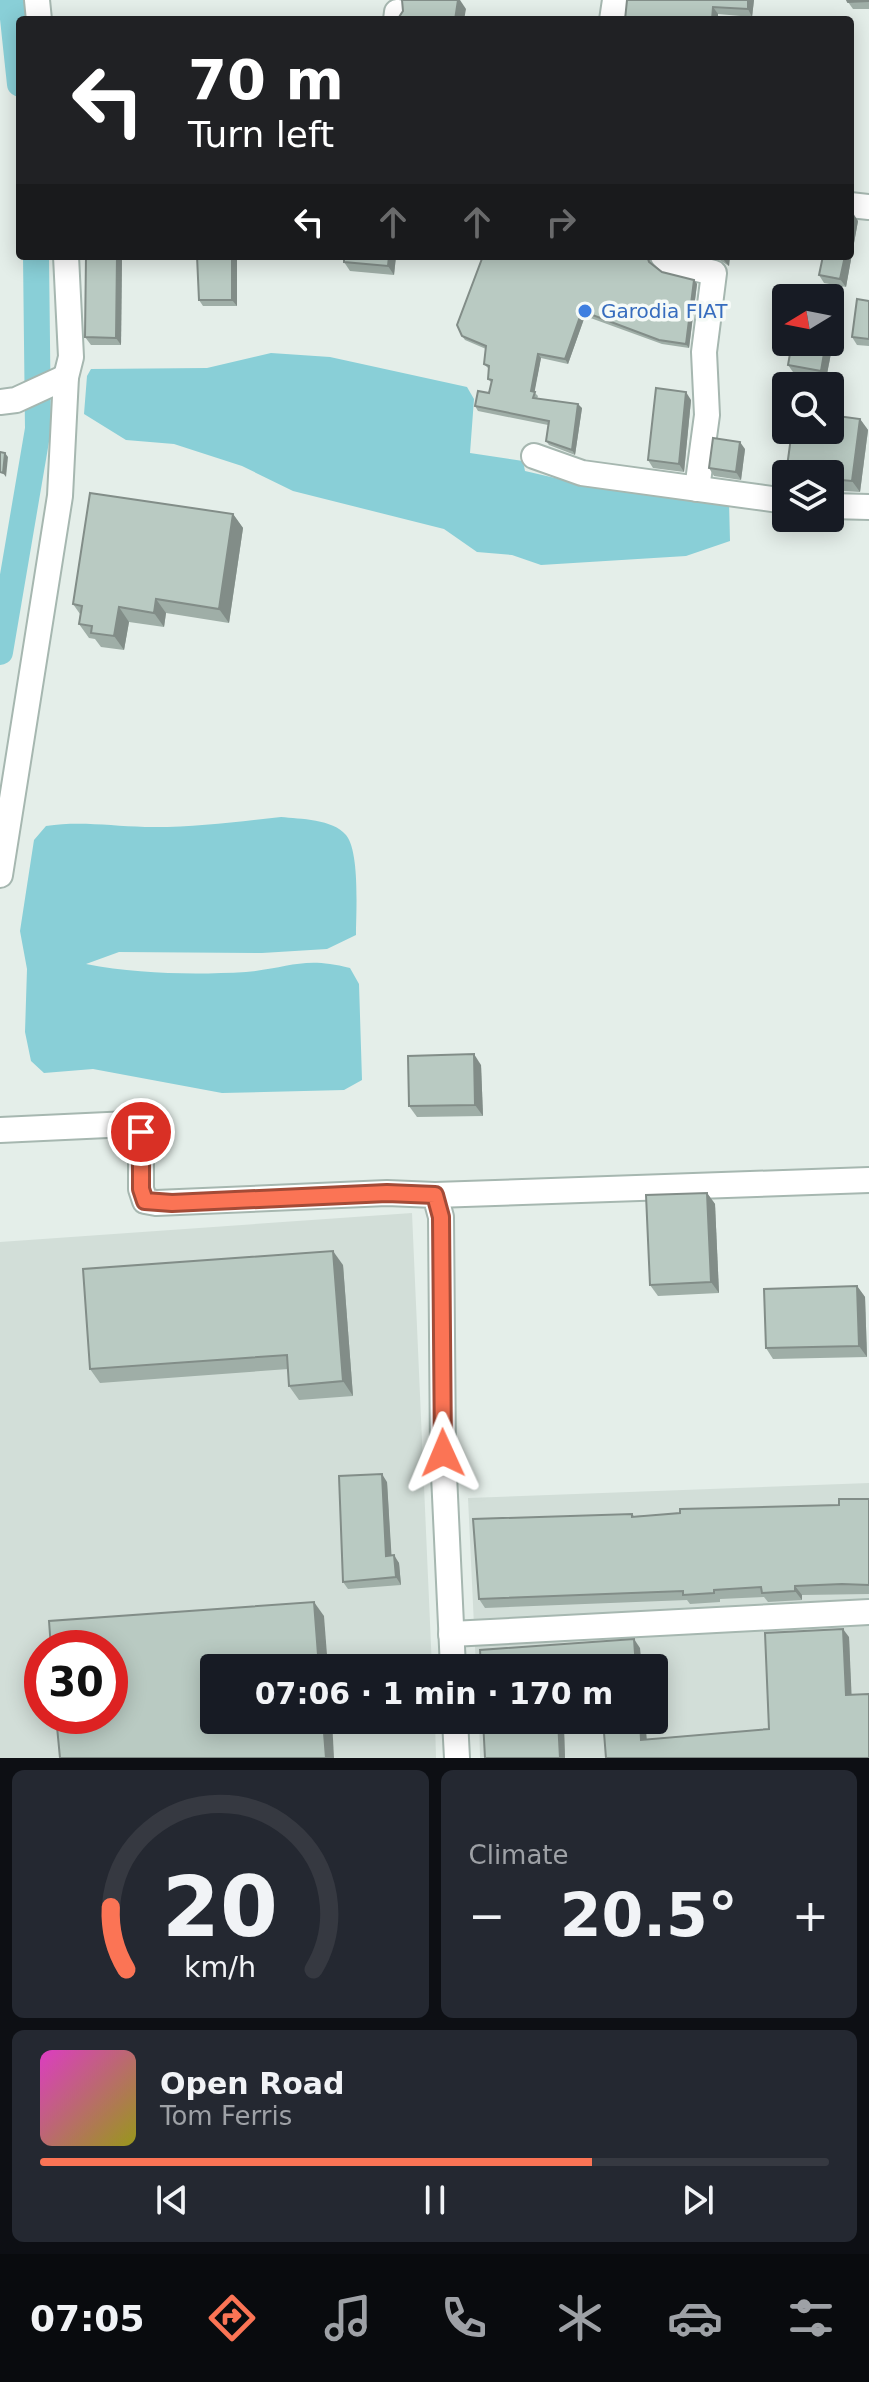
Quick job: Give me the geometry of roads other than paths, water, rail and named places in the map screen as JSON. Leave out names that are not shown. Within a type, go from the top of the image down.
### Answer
[{"type":"street","points":[[0,875],[60,496],[57,382],[71,357],[66,260]]},
{"type":"street","points":[[667,260],[714,273],[704,352],[707,415],[697,489]]},
{"type":"street","points":[[8,401],[57,382]]},
{"type":"street","points":[[534,456],[582,473],[772,499]]},
{"type":"street","points":[[844,506],[869,507]]},
{"type":"street","points":[[0,1130],[129,1124],[141,1132],[141,1189],[145,1201],[156,1203],[387,1193],[435,1195],[869,1180]]},
{"type":"street","points":[[435,1195],[441,1217],[442,1431],[452,1654]]},
{"type":"street","points":[[451,1634],[869,1612]]},
{"type":"street","points":[[456,1734],[457,1758]]},
{"type":"water","points":[[271,353],[330,357],[467,387],[474,399],[470,453],[523,461],[525,471],[581,484],[729,501],[730,541],[686,556],[541,565],[512,555],[477,552],[444,529],[293,491],[242,466],[174,444],[126,440],[84,414],[87,376],[91,369],[207,368]]},
{"type":"water","points":[[281,817],[325,823],[346,835],[355,868],[356,935],[327,949],[262,953],[119,952],[86,964],[146,972],[186,973],[246,972],[308,963],[350,968],[359,984],[362,1080],[344,1090],[222,1093],[93,1069],[44,1073],[31,1061],[25,1032],[27,969],[20,931],[34,840],[46,826],[179,827]]},
{"type":"waterway","points":[[11,0],[16,47]]},
{"type":"waterway","points":[[0,652],[38,429],[36,260]]},
{"type":"place","name":"Garodia FIAT","points":[[585,311]]}]
